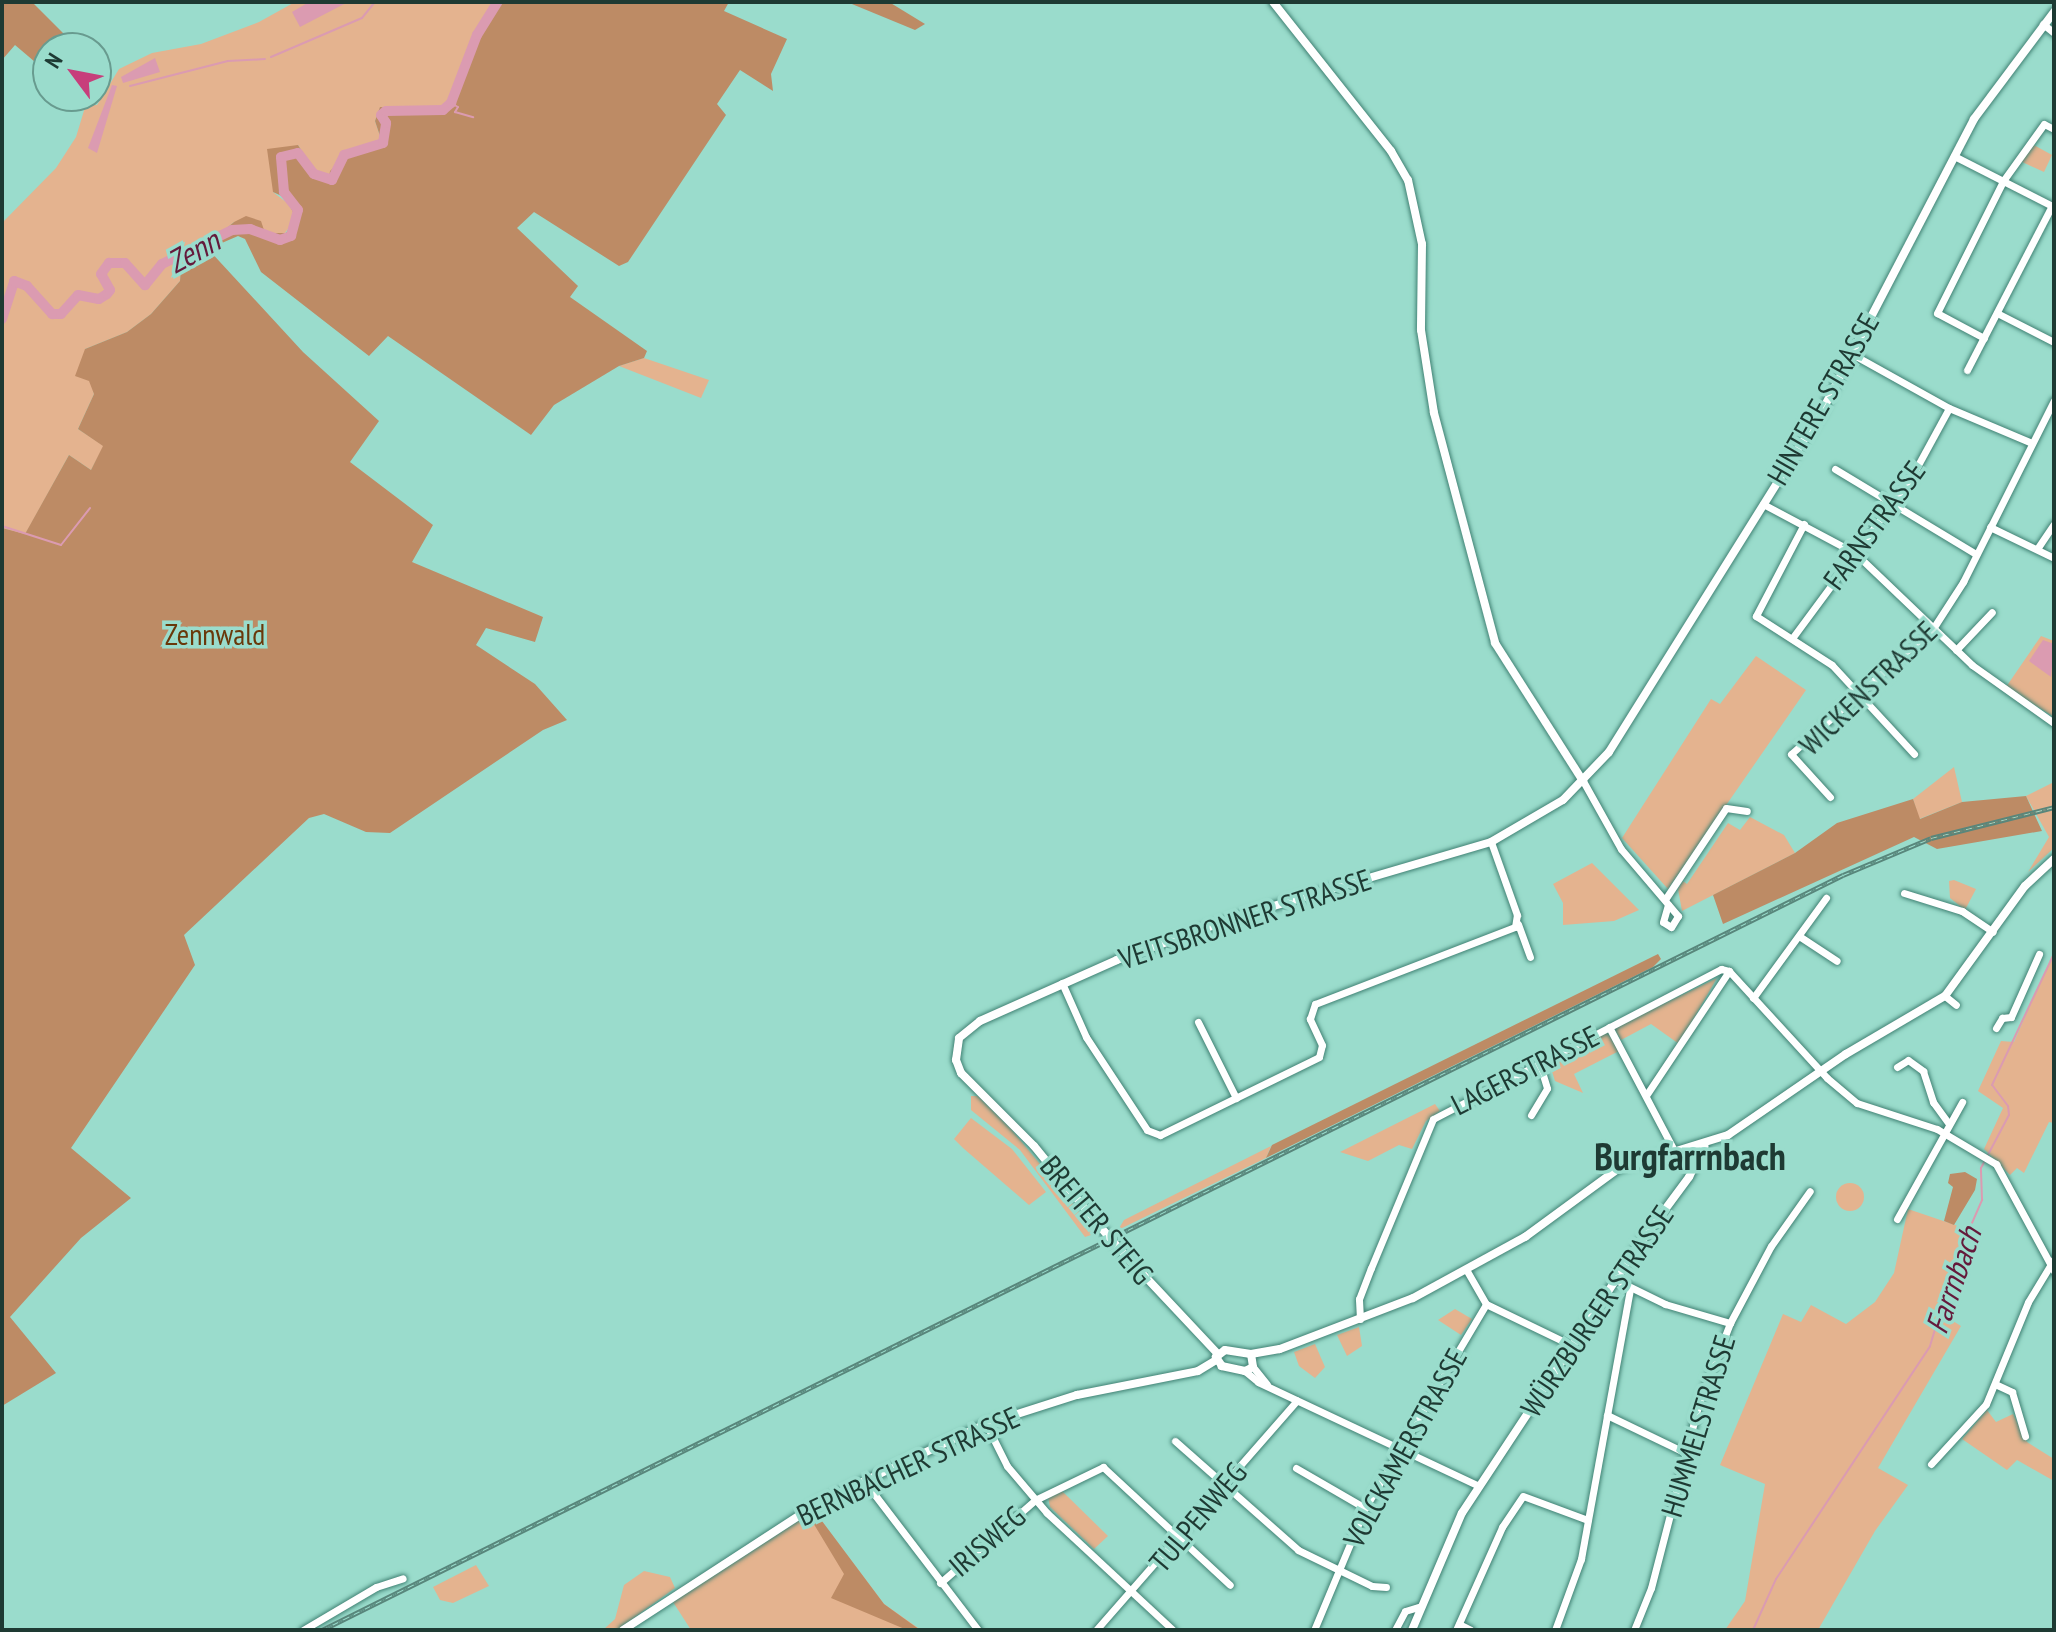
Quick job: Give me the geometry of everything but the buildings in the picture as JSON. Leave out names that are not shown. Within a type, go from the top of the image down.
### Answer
[{"type":"street","points":[[1263,2],[1273,4],[1391,151],[1408,180],[1422,244],[1421,330],[1434,413],[1495,643],[1583,781],[1621,849],[1667,901],[1726,808],[1747,811]]},
{"type":"street","name":"HINTERE STRASSE","points":[[1583,781],[1609,752],[1852,354],[1985,102],[2054,12]]},
{"type":"street","points":[[2043,24],[2054,33]]},
{"type":"street","points":[[1984,338],[1937,313],[2003,181],[2044,124],[2054,129]]},
{"type":"street","points":[[1954,156],[2053,207],[1967,370]]},
{"type":"street","points":[[1997,313],[2054,342]]},
{"type":"street","points":[[1852,354],[1949,408],[2032,443]]},
{"type":"street","name":"WICKENSTRASSE","points":[[1830,797],[1791,754],[1934,627],[1976,554],[2054,400]]},
{"type":"street","name":"FARNSTRASSE","points":[[1793,637],[1892,504],[1949,408]]},
{"type":"street","points":[[1835,469],[1976,554]]},
{"type":"street","points":[[1763,504],[1855,553],[2002,690],[2054,723]]},
{"type":"street","points":[[1804,524],[1756,616],[1832,665],[1914,754]]},
{"type":"street","points":[[2037,549],[2054,524]]},
{"type":"street","points":[[1990,527],[2054,558]]},
{"type":"street","points":[[1956,650],[1992,612]]},
{"type":"street","name":"VEITSBRONNER STRASSE","points":[[976,1088],[956,1060],[965,1031],[1062,983],[1243,915],[1491,842],[1550,811],[1583,781]]},
{"type":"street","points":[[1491,842],[1530,957]]},
{"type":"street","name":"WÜRZBURGER STRASSE","points":[[1412,1630],[1479,1486],[1616,1280],[1689,1177],[1704,1147],[1821,1070],[1945,996],[2036,873],[2054,859]]},
{"type":"street","points":[[1904,893],[1962,911],[1993,932]]},
{"type":"street","points":[[1753,998],[1826,898]]},
{"type":"street","points":[[1062,983],[1086,1037],[1153,1135],[1319,1057],[1322,1045],[1310,1019],[1315,1004],[1518,924]]},
{"type":"street","points":[[1799,936],[1837,961]]},
{"type":"street","points":[[1996,1028],[2002,1018],[2011,1017],[2039,954]]},
{"type":"street","points":[[1647,1094],[1727,970],[1821,1070],[1857,1103],[1943,1132],[1977,1150],[2006,1176],[2052,1265],[1975,1419],[1931,1464]]},
{"type":"street","name":"LAGERSTRASSE","points":[[1360,1319],[1359,1299],[1433,1119],[1539,1062],[1727,970]]},
{"type":"street","points":[[1945,996],[1956,1005]]},
{"type":"street","points":[[1198,1022],[1236,1098]]},
{"type":"street","points":[[1609,1027],[1675,1152]]},
{"type":"street","points":[[1897,1067],[1908,1060],[1923,1071],[1933,1102],[1948,1123]]},
{"type":"street","points":[[1531,1115],[1547,1088],[1539,1062]]},
{"type":"street","name":"BREITER STEIG","points":[[976,1088],[1034,1146],[1124,1254],[1201,1333],[1220,1357]]},
{"type":"street","points":[[1897,1219],[1962,1102]]},
{"type":"street","points":[[1220,1357],[1251,1363],[1360,1319],[1467,1271],[1525,1237],[1610,1173],[1675,1152],[1704,1147]]},
{"type":"street","name":"HUMMELSTRASSE","points":[[1634,1630],[1651,1588],[1684,1452],[1730,1323],[1771,1246],[1810,1191]]},
{"type":"street","points":[[1467,1271],[1486,1304],[1573,1346]]},
{"type":"street","points":[[1616,1280],[1630,1289],[1730,1323]]},
{"type":"street","points":[[1555,1630],[1577,1578],[1630,1289]]},
{"type":"street","name":"VOLCKAMERSTRASSE","points":[[1314,1630],[1365,1508],[1486,1304]]},
{"type":"street","points":[[1220,1357],[1251,1363],[1268,1386],[1479,1486]]},
{"type":"street","name":"BERNBACHER STRASSE","points":[[623,1630],[801,1514],[986,1424],[1077,1395],[1198,1371],[1220,1357]]},
{"type":"street","points":[[1995,1384],[2012,1392],[2025,1436]]},
{"type":"street","name":"TULPENWEG","points":[[1096,1630],[1181,1538],[1297,1400]]},
{"type":"street","points":[[1607,1415],[1684,1452]]},
{"type":"street","points":[[986,1424],[1007,1466],[1035,1500],[1170,1629]]},
{"type":"street","points":[[1175,1441],[1298,1550],[1339,1571],[1386,1587]]},
{"type":"street","points":[[1296,1468],[1365,1508]]},
{"type":"street","name":"IRISWEG","points":[[940,1583],[1035,1500],[1077,1477],[1108,1469],[1181,1538]]},
{"type":"street","points":[[865,1482],[978,1630]]},
{"type":"street","points":[[1471,1630],[1457,1627],[1502,1527],[1517,1502],[1530,1495],[1588,1520]]},
{"type":"street","points":[[1181,1538],[1230,1585]]},
{"type":"street","points":[[303,1630],[376,1587],[403,1578]]},
{"type":"street","points":[[1395,1630],[1405,1611],[1421,1606]]},
{"type":"shaded area","points":[[295,2],[496,2],[475,34],[445,113],[380,108],[375,121],[381,139],[345,157],[330,180],[317,175],[298,145],[273,192],[295,209],[296,218],[285,233],[264,233],[234,222],[181,267],[180,281],[151,314],[127,332],[85,349],[94,394],[78,429],[104,446],[91,470],[69,455],[25,535],[2,528],[2,223],[56,168],[76,137],[84,112],[112,112],[112,80],[119,69],[152,53],[201,44],[259,22]]},
{"type":"shaded area","points":[[309,2],[348,2],[300,27],[292,12]]},
{"type":"shaded area","points":[[155,58],[160,72],[123,83],[121,77]]},
{"type":"shaded area","points":[[112,85],[117,86],[112,103]]},
{"type":"shaded area","points":[[102,112],[109,112],[97,153],[88,148]]},
{"type":"shaded area","points":[[2032,144],[2052,155],[2044,172],[2020,161]]},
{"type":"shaded area","points":[[644,358],[709,380],[701,398],[619,366]]},
{"type":"shaded area","points":[[2041,636],[2054,641],[2054,717],[2006,687]]},
{"type":"shaded area","points":[[2043,640],[2054,644],[2051,677],[2029,661]]},
{"type":"shaded area","points":[[1756,656],[1806,690],[1668,889],[1622,838],[1711,699],[1720,704]]},
{"type":"shaded area","points":[[1954,767],[1962,802],[1919,819],[1913,799]]},
{"type":"shaded area","points":[[2054,782],[2054,848],[2028,872],[2049,837],[2026,796]]},
{"type":"shaded area","points":[[1750,817],[1784,835],[1795,853],[1682,911],[1678,889],[1683,881],[1687,884],[1728,823],[1740,830]]},
{"type":"shaded area","points":[[1592,863],[1639,910],[1614,921],[1563,925],[1563,903],[1553,884]]},
{"type":"shaded area","points":[[1949,881],[1976,889],[1965,910],[1950,898]]},
{"type":"shaded area","points":[[2054,951],[2054,1123],[2049,1122],[2024,1173],[2017,1168],[2010,1175],[1984,1149],[2003,1108],[1978,1091],[2001,1041],[2014,1042]]},
{"type":"shaded area","points":[[1717,978],[1679,1044],[1651,1024],[1621,1040],[1614,1028]]},
{"type":"shaded area","points":[[1607,1032],[1619,1051],[1574,1074],[1583,1093],[1555,1081],[1549,1062]]},
{"type":"shaded area","points":[[971,1096],[978,1096],[1011,1129],[1097,1233],[1085,1237],[1020,1150],[971,1110]]},
{"type":"shaded area","points":[[1435,1104],[1440,1111],[1426,1121],[1412,1149],[1399,1145],[1368,1161],[1340,1152]]},
{"type":"shaded area","points":[[971,1118],[1012,1149],[1046,1192],[1029,1205],[963,1148],[954,1139]]},
{"type":"shaded area","points":[[1271,1146],[1266,1158],[1118,1230],[1124,1220]]},
{"type":"shaded area","points":[[1850,1183],[1860,1187],[1864,1197],[1860,1207],[1850,1211],[1840,1207],[1836,1197],[1840,1187]]},
{"type":"shaded area","points":[[1908,1209],[1964,1228],[1940,1313],[1961,1326],[1878,1468],[1908,1485],[1875,1531],[1818,1630],[1725,1630],[1745,1601],[1765,1484],[1720,1465],[1783,1314],[1801,1322],[1811,1305],[1846,1324],[1875,1302],[1894,1273]]},
{"type":"shaded area","points":[[1455,1309],[1472,1319],[1461,1335],[1438,1320]]},
{"type":"shaded area","points":[[1359,1327],[1362,1346],[1347,1356],[1337,1335]]},
{"type":"shaded area","points":[[1315,1344],[1325,1367],[1315,1378],[1299,1366],[1294,1352]]},
{"type":"shaded area","points":[[1987,1410],[1996,1422],[2013,1414],[2027,1442],[2054,1459],[2054,1481],[2017,1460],[2007,1470],[1962,1439]]},
{"type":"shaded area","points":[[1060,1489],[1108,1536],[1094,1549],[1050,1507],[1048,1497]]},
{"type":"shaded area","points":[[814,1511],[884,1604],[921,1630],[691,1630],[673,1602]]},
{"type":"shaded area","points":[[476,1565],[489,1586],[453,1603],[440,1600],[433,1587]]},
{"type":"shaded area","points":[[644,1571],[670,1577],[675,1588],[617,1630],[603,1630],[615,1619],[624,1585]]},
{"type":"green space","points":[[2,2],[32,2],[62,32],[32,32],[32,59],[15,45],[2,60]]},
{"type":"green space","name":"Zennwald","points":[[496,2],[729,2],[724,11],[787,39],[771,74],[773,91],[740,70],[717,104],[726,115],[628,262],[619,266],[534,212],[517,228],[578,286],[570,297],[647,351],[644,358],[619,366],[554,405],[531,435],[388,336],[369,356],[261,272],[245,239],[238,236],[208,249],[303,352],[379,421],[350,462],[433,525],[412,562],[543,617],[535,642],[486,628],[476,645],[535,684],[567,720],[543,730],[390,833],[366,832],[324,814],[309,818],[184,935],[195,965],[71,1148],[131,1198],[81,1238],[10,1317],[56,1373],[2,1406],[2,528],[25,534],[69,455],[91,470],[103,446],[78,429],[94,394],[89,381],[75,376],[85,349],[127,332],[151,314],[180,281],[181,267],[234,222],[246,216],[261,221],[265,233],[286,233],[296,218],[286,198],[273,192],[267,149],[298,145],[317,175],[329,179],[330,171],[345,157],[381,139],[375,121],[380,107],[444,112],[475,34]]},
{"type":"green space","points":[[847,2],[889,2],[925,24],[915,30]]},
{"type":"green space","points":[[2026,796],[2042,831],[1937,849],[1914,837],[1723,924],[1713,895],[1795,853],[1837,823],[1913,799],[1920,819],[1962,802]]},
{"type":"green space","points":[[1658,954],[1661,959],[1653,967],[1266,1158],[1272,1145]]},
{"type":"green space","points":[[1965,1172],[1977,1179],[1975,1190],[1954,1225],[1944,1221],[1953,1187],[1948,1183],[1950,1174]]},
{"type":"green space","points":[[816,1513],[884,1604],[920,1630],[907,1630],[831,1598],[844,1574],[812,1521]]},
{"type":"waterway","points":[[271,57],[362,18],[375,2]]},
{"type":"waterway","name":"Zenn","points":[[2,319],[14,281],[27,286],[52,314],[61,314],[78,295],[99,299],[107,294],[110,290],[101,274],[109,263],[125,263],[145,285],[162,264],[232,230],[250,229],[280,240],[291,236],[298,210],[284,192],[281,157],[298,153],[314,174],[332,180],[344,155],[383,143],[386,123],[381,115],[386,111],[443,110],[451,103],[477,35],[498,2]]},
{"type":"waterway","points":[[130,86],[228,61],[265,59]]},
{"type":"waterway","points":[[451,103],[458,107],[455,112],[473,117]]},
{"type":"waterway","points":[[2,526],[61,545],[90,508]]},
{"type":"waterway","name":"Farrnbach","points":[[1753,1630],[1776,1579],[1930,1346],[1942,1306],[1962,1273],[1965,1239],[1982,1200],[1981,1168],[2009,1115],[2008,1106],[1992,1085],[2054,954]]},
{"type":"railway","points":[[322,1630],[1843,875],[1931,838],[2054,807]]},
{"type":"district","name":"Burgfarrnbach","points":[[1690,1156]]}]
